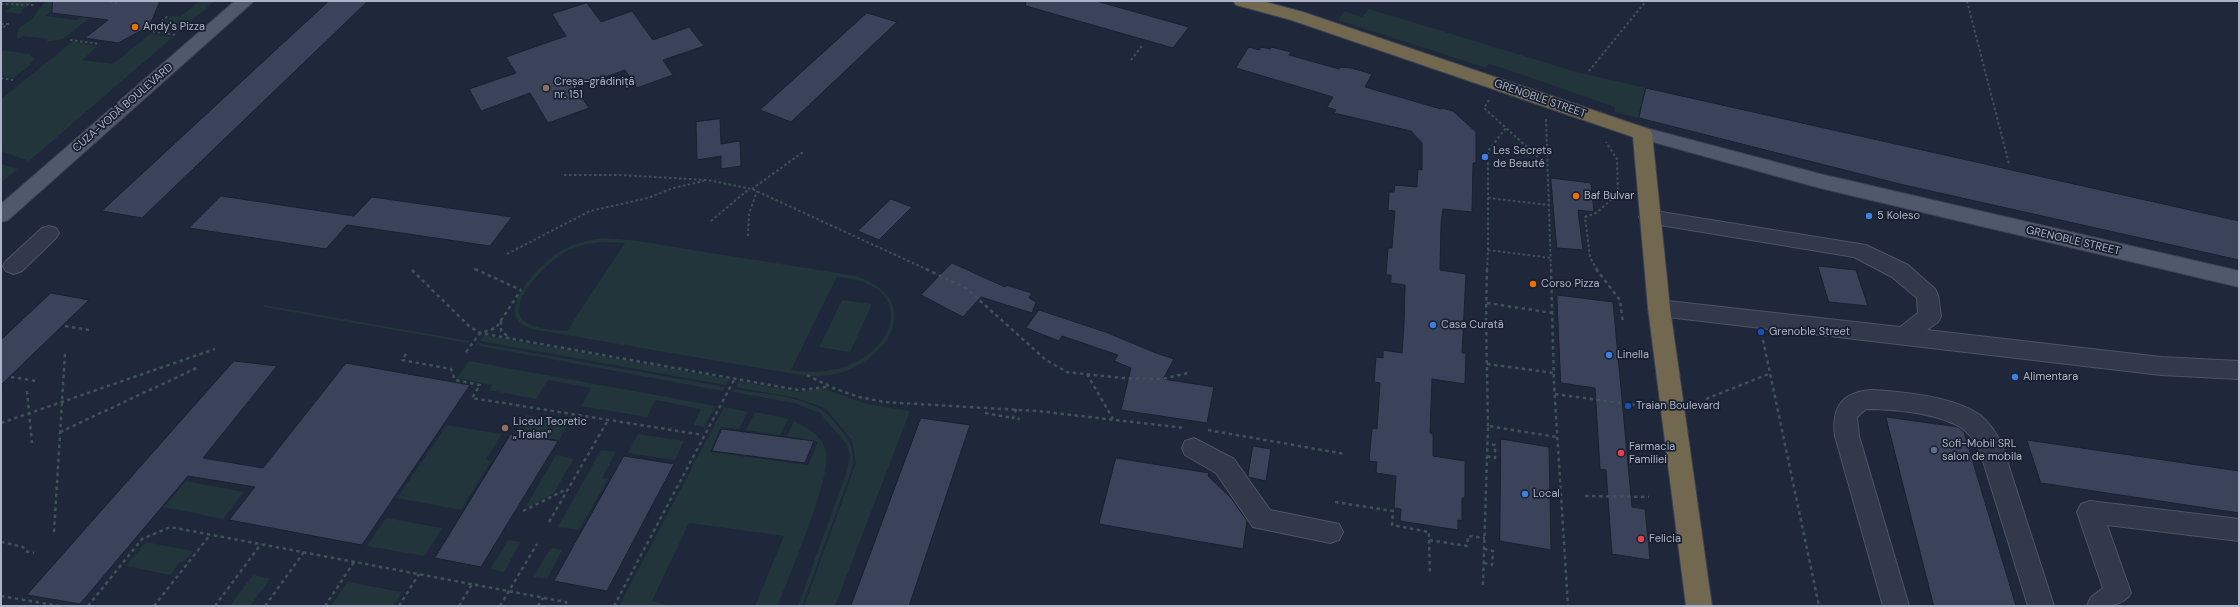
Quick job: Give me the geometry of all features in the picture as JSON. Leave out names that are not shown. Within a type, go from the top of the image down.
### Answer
[{"type":"highway","name":"GRENOBLE STREET","points":[[1242,1],[1297,16],[1642,132]]},
{"type":"highway","points":[[1642,132],[1649,217],[1659,308],[1699,606]]},
{"type":"main road","name":"CUZA-VODĂ BOULEVARD","points":[[1,215],[245,1]]},
{"type":"main road","name":"GRENOBLE STREET","points":[[1642,132],[1820,181],[2239,279]]},
{"type":"lane","points":[[1649,217],[1859,250],[1900,271],[1927,295],[1930,316],[1906,335]]},
{"type":"lane","points":[[14,266],[49,233]]},
{"type":"lane","points":[[1659,308],[1906,335],[2161,366],[2239,370]]},
{"type":"lane","points":[[1896,606],[1847,436],[1844,418],[1850,408],[1862,401],[1877,400],[1951,412],[1969,420],[1981,432],[1990,445],[2041,606]]},
{"type":"lane","points":[[1196,435],[1225,466],[1262,519],[1330,532]]},
{"type":"lane","points":[[2100,606],[2118,593],[2090,512],[2239,530]]},
{"type":"path","points":[[105,1],[117,3]]},
{"type":"path","points":[[1589,71],[1646,1]]},
{"type":"path","points":[[1967,1],[2009,164]]},
{"type":"path","points":[[1,4],[35,5]]},
{"type":"path","points":[[150,31],[169,15]]},
{"type":"path","points":[[1,24],[8,24],[1,29]]},
{"type":"path","points":[[143,30],[181,35]]},
{"type":"path","points":[[70,40],[100,44]]},
{"type":"path","points":[[1131,60],[1142,46]]},
{"type":"path","points":[[1,78],[13,80]]},
{"type":"path","points":[[1490,99],[1484,108],[1548,166]]},
{"type":"path","points":[[1553,120],[1546,118],[1550,205],[1554,373],[1568,606]]},
{"type":"path","points":[[1483,584],[1488,444],[1486,303],[1488,250],[1488,151],[1506,128]]},
{"type":"path","points":[[1604,140],[1614,152],[1617,159],[1618,194],[1596,213],[1585,217],[1592,261],[1620,300],[1623,323]]},
{"type":"path","points":[[711,221],[751,189],[803,152]]},
{"type":"path","points":[[564,174],[619,175],[707,180],[751,189],[966,288],[1046,360],[1067,372],[1122,378],[1162,379],[1188,374]]},
{"type":"path","points":[[507,254],[590,211],[648,198],[673,188],[707,180]]},
{"type":"path","points":[[748,236],[749,214],[757,191]]},
{"type":"path","points":[[1488,198],[1550,205]]},
{"type":"path","points":[[1488,250],[1551,258]]},
{"type":"path","points":[[466,352],[480,333],[496,328],[522,290],[474,269]]},
{"type":"path","points":[[412,270],[469,326],[480,333],[798,390],[828,387]]},
{"type":"path","points":[[1486,303],[1553,313]]},
{"type":"path","points":[[1757,318],[1771,373],[1820,606]]},
{"type":"path","points":[[502,319],[501,331],[512,339]]},
{"type":"path","points":[[65,326],[89,330]]},
{"type":"path","points":[[1,423],[215,349]]},
{"type":"path","points":[[54,532],[65,354]]},
{"type":"path","points":[[406,354],[402,360],[451,369],[455,380],[480,385],[472,398],[703,435]]},
{"type":"path","points":[[1487,364],[1554,373]]},
{"type":"path","points":[[60,432],[199,367]]},
{"type":"path","points":[[1706,399],[1771,373]]},
{"type":"path","points":[[1087,374],[1113,420]]},
{"type":"path","points":[[807,375],[828,387],[854,396],[892,404],[1016,408],[1113,420],[1196,435],[1345,454]]},
{"type":"path","points":[[11,376],[37,381]]},
{"type":"path","points":[[614,606],[703,435],[735,378]]},
{"type":"path","points":[[27,392],[32,443]]},
{"type":"path","points":[[1555,394],[1635,405]]},
{"type":"path","points":[[1013,418],[1016,408]]},
{"type":"path","points":[[984,413],[1020,420]]},
{"type":"path","points":[[549,522],[608,420]]},
{"type":"path","points":[[1488,426],[1557,437]]},
{"type":"path","points":[[1487,456],[1495,458],[1495,445],[1488,444]]},
{"type":"path","points":[[523,511],[567,489]]},
{"type":"path","points":[[1585,496],[1649,497]]},
{"type":"path","points":[[1335,502],[1393,511],[1392,525],[1429,532],[1430,575]]},
{"type":"path","points":[[88,606],[142,539],[170,527],[566,602],[568,606]]},
{"type":"path","points":[[154,606],[210,535]]},
{"type":"path","points":[[1429,540],[1467,546],[1468,536],[1485,538]]},
{"type":"path","points":[[1,542],[23,547],[25,551],[34,553]]},
{"type":"path","points":[[215,606],[261,544]]},
{"type":"path","points":[[500,606],[537,544]]},
{"type":"path","points":[[1484,549],[1493,551],[1492,565],[1484,563]]},
{"type":"path","points":[[265,606],[304,552]]},
{"type":"path","points":[[325,606],[354,562]]},
{"type":"path","points":[[399,606],[419,574]]},
{"type":"path","points":[[459,606],[472,584]]},
{"type":"path","points":[[1,596],[59,606]]},
{"type":"path","points":[[538,606],[543,598]]},
{"type":"shaded area","points":[[1,1],[34,1],[22,10],[21,14],[5,12],[15,4]]},
{"type":"shaded area","points":[[45,1],[63,1],[45,16],[77,20],[96,6],[103,7],[63,39],[46,42],[49,39],[23,36],[19,39],[16,37],[19,28],[32,19]]},
{"type":"shaded area","points":[[199,1],[215,1],[178,32],[155,29],[172,16],[180,17]]},
{"type":"shaded area","points":[[1369,9],[1577,72],[1646,88],[1638,118],[1614,112],[1615,107],[1505,69],[1489,64],[1486,68],[1338,20],[1345,11],[1362,17]]},
{"type":"shaded area","points":[[150,34],[173,37],[29,161],[1,151],[1,99],[72,42],[98,46],[82,60],[113,64]]},
{"type":"shaded area","points":[[1,50],[30,54],[34,59],[30,65],[14,78],[1,76]]},
{"type":"shaded area","points":[[1,164],[18,169],[1,183]]},
{"type":"shaded area","points":[[603,238],[631,240],[856,276],[877,286],[890,299],[895,313],[893,328],[885,342],[872,356],[856,366],[837,374],[816,376],[794,374],[537,330],[522,325],[516,316],[516,305],[529,280],[539,269],[564,249],[585,241]],"holes":[[[603,242],[625,243],[567,331],[538,327],[523,320],[519,312],[520,303],[532,282],[550,263],[558,256],[574,248]],[[837,277],[868,284],[885,297],[891,314],[887,333],[873,350],[852,364],[824,371],[791,370]]]},
{"type":"shaded area","points":[[842,300],[872,304],[850,352],[819,347]]},
{"type":"shaded area","points":[[264,305],[469,341],[468,343],[263,307]]},
{"type":"shaded area","points":[[484,335],[729,379],[726,385],[480,341]]},
{"type":"shaded area","points":[[477,343],[725,387],[723,391],[475,345]]},
{"type":"shaded area","points":[[469,361],[716,406],[704,427],[693,425],[701,409],[656,400],[647,417],[581,406],[591,388],[548,380],[536,399],[489,390],[492,385],[457,378]]},
{"type":"shaded area","points":[[739,381],[798,392],[821,388],[867,404],[910,411],[835,606],[804,606],[856,463],[852,440],[825,408],[796,398],[736,387]]},
{"type":"shaded area","points":[[734,389],[791,398],[822,410],[830,416],[848,439],[852,450],[853,460],[851,472],[802,606],[798,606],[847,471],[850,456],[847,445],[820,413],[794,403],[733,392]]},
{"type":"shaded area","points":[[724,407],[748,412],[739,429],[721,427],[710,452],[808,465],[818,442],[787,436],[794,421],[814,433],[822,441],[826,452],[826,465],[823,483],[800,551],[778,606],[755,606],[784,536],[689,523],[652,601],[672,606],[619,606]]},
{"type":"shaded area","points":[[755,412],[788,419],[780,435],[746,430]]},
{"type":"shaded area","points":[[526,415],[569,423],[559,440],[514,433]]},
{"type":"shaded area","points":[[447,425],[502,434],[486,459],[491,461],[461,510],[397,498]]},
{"type":"shaded area","points":[[638,434],[684,441],[675,460],[628,453]]},
{"type":"shaded area","points":[[601,450],[616,452],[602,478],[608,479],[579,530],[558,527]]},
{"type":"shaded area","points":[[556,455],[574,459],[553,494],[525,508]]},
{"type":"shaded area","points":[[186,481],[244,492],[223,519],[164,507]]},
{"type":"shaded area","points":[[386,518],[442,528],[425,556],[367,546]]},
{"type":"shaded area","points":[[508,540],[521,542],[504,572],[490,569]]},
{"type":"shaded area","points":[[146,542],[193,551],[184,562],[180,562],[170,575],[126,566]]},
{"type":"shaded area","points":[[550,548],[562,550],[547,579],[534,577]]},
{"type":"shaded area","points":[[253,575],[270,579],[250,606],[230,606]]},
{"type":"shaded area","points":[[347,582],[402,592],[393,606],[331,606]]},
{"type":"building","points":[[53,1],[160,1],[152,20],[146,28],[118,43],[85,38],[108,20],[52,13]]},
{"type":"building","points":[[329,1],[368,1],[142,218],[102,211]]},
{"type":"building","points":[[1026,1],[1096,1],[1189,27],[1173,48],[1026,6]]},
{"type":"building","points":[[587,3],[601,22],[632,11],[653,40],[689,27],[704,46],[663,60],[673,75],[637,88],[625,70],[575,88],[589,108],[548,123],[530,93],[481,111],[469,89],[516,73],[506,57],[566,36],[552,14]]},
{"type":"building","points":[[867,13],[897,22],[791,122],[760,110]]},
{"type":"building","points":[[1249,47],[1259,50],[1261,47],[1270,49],[1271,47],[1291,52],[1289,55],[1339,69],[1340,67],[1351,68],[1372,74],[1365,87],[1441,109],[1453,111],[1476,132],[1476,163],[1473,163],[1472,212],[1443,209],[1441,224],[1440,270],[1466,274],[1462,353],[1466,353],[1465,384],[1432,379],[1430,433],[1433,434],[1433,456],[1465,461],[1465,498],[1462,498],[1462,521],[1458,520],[1458,530],[1400,521],[1401,509],[1394,508],[1396,476],[1376,473],[1377,462],[1369,461],[1372,428],[1377,429],[1380,383],[1374,382],[1376,357],[1383,358],[1383,350],[1402,353],[1405,285],[1391,283],[1391,275],[1386,275],[1388,248],[1392,248],[1395,211],[1388,210],[1389,192],[1394,192],[1395,185],[1417,187],[1418,169],[1422,170],[1422,143],[1411,131],[1334,113],[1336,110],[1327,107],[1333,97],[1236,68]]},
{"type":"building","points":[[1646,88],[2239,221],[2239,260],[1904,185],[1639,118]]},
{"type":"building","points":[[720,119],[721,144],[740,141],[741,166],[721,169],[721,156],[697,160],[696,122]]},
{"type":"building","points":[[1551,178],[1591,183],[1594,212],[1578,210],[1583,250],[1557,248]]},
{"type":"building","points":[[221,196],[354,216],[372,197],[512,217],[490,246],[347,225],[326,249],[189,228]]},
{"type":"building","points":[[891,199],[912,207],[879,240],[858,231]]},
{"type":"building","points":[[952,263],[1005,287],[1006,285],[1032,293],[1029,298],[1036,302],[1032,313],[981,297],[963,317],[921,295]]},
{"type":"building","points":[[1818,266],[1856,270],[1868,306],[1829,302]]},
{"type":"building","points":[[51,293],[89,300],[1,385],[1,340]]},
{"type":"building","points":[[1557,295],[1613,302],[1632,507],[1645,509],[1650,560],[1612,554],[1606,470],[1600,469],[1595,388],[1561,383]]},
{"type":"building","points":[[1039,310],[1108,333],[1174,359],[1163,379],[1214,387],[1207,423],[1121,410],[1131,368],[1114,361],[1118,355],[1062,336],[1059,341],[1026,328]]},
{"type":"building","points":[[234,361],[277,366],[203,458],[263,468],[346,363],[470,385],[362,545],[229,520],[255,487],[188,476],[80,604],[27,595]]},
{"type":"building","points":[[1886,417],[1958,427],[1964,432],[2016,606],[1934,606]]},
{"type":"building","points":[[921,418],[970,425],[909,606],[851,606]]},
{"type":"building","points":[[722,429],[814,441],[805,463],[712,451]]},
{"type":"building","points":[[511,434],[558,441],[481,567],[435,558]]},
{"type":"building","name":"Local","points":[[1501,439],[1549,447],[1551,550],[1500,541]]},
{"type":"building","points":[[2027,440],[2239,471],[2239,513],[2041,483]]},
{"type":"building","points":[[1253,446],[1271,449],[1266,481],[1248,477]]},
{"type":"building","points":[[624,456],[674,464],[607,591],[554,581]]},
{"type":"building","points":[[1116,458],[1209,473],[1208,476],[1231,498],[1247,521],[1243,549],[1099,524]]},
{"type":"place","name":"Andy's Pizza","points":[[135,27]]},
{"type":"place","name":"Creșa-grădiniță nr. 151","points":[[546,88]]},
{"type":"place","name":"Les Secrets de Beauté","points":[[1485,157]]},
{"type":"place","name":"Baf Bulvar","points":[[1576,196]]},
{"type":"place","name":"5 Koleso","points":[[1869,216]]},
{"type":"place","name":"Corso Pizza","points":[[1533,284]]},
{"type":"place","name":"Casa Curată","points":[[1433,325]]},
{"type":"place","name":"Grenoble Street","points":[[1761,332]]},
{"type":"place","name":"Linella","points":[[1609,355]]},
{"type":"place","name":"Alimentara","points":[[2015,377]]},
{"type":"place","name":"Traian Boulevard","points":[[1628,406]]},
{"type":"place","name":"Liceul Teoretic „Traian“","points":[[505,428]]},
{"type":"place","name":"Sofi-Mobil SRL salon de mobila","points":[[1934,450]]},
{"type":"place","name":"Farmacia Familiei","points":[[1621,453]]},
{"type":"place","name":"Local","points":[[1525,494]]},
{"type":"place","name":"Felicia","points":[[1641,539]]}]
